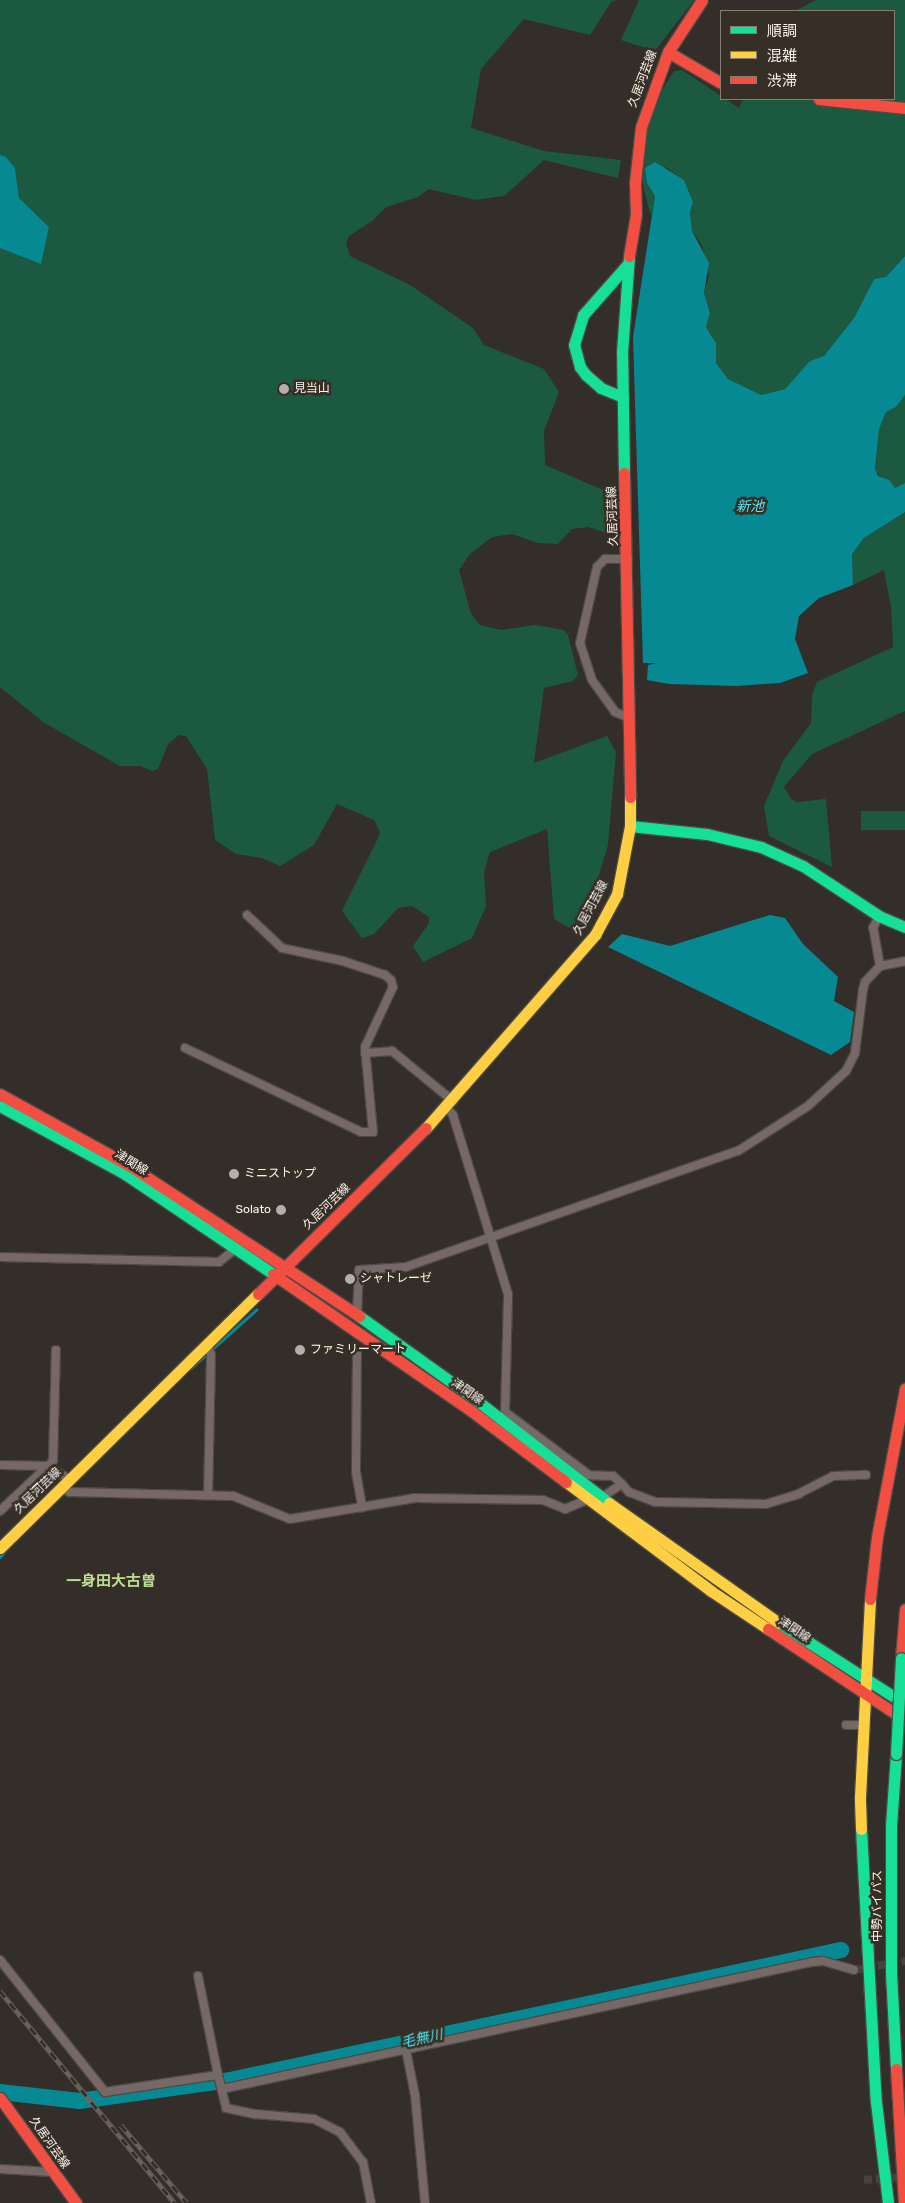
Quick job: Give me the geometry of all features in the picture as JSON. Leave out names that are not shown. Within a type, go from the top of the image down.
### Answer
[{"type":"main road","name":"久居河芸線","points":[[0,1547],[67,1487],[209,1350],[276,1276],[450,1105],[595,935],[617,894],[630,826],[631,718],[623,397],[628,264],[636,214],[635,182],[641,127],[668,52],[702,0]]},
{"type":"main road","points":[[668,52],[720,82]]},
{"type":"main road","points":[[829,100],[905,108]]},
{"type":"main road","points":[[623,397],[601,388],[586,375],[580,367],[574,345],[583,315],[628,264]]},
{"type":"main road","points":[[630,826],[707,834],[761,847],[804,866],[879,916],[905,926]]},
{"type":"main road","name":"津関線","points":[[0,1094],[130,1166],[357,1315],[475,1399],[601,1498],[739,1596],[905,1704]]},
{"type":"main road","name":"津関線","points":[[0,1106],[125,1174],[276,1276],[470,1410],[586,1500],[711,1591],[905,1720]]},
{"type":"main road","points":[[888,2203],[876,2102],[863,1908],[860,1797],[865,1679],[878,1537],[905,1389]]},
{"type":"main road","name":"中勢バイパス","points":[[904,2203],[891,1973],[891,1824],[905,1610]]},
{"type":"main road","name":"久居河芸線","points":[[0,2098],[76,2203]]},
{"type":"street","points":[[628,559],[605,559],[597,567],[580,643],[592,680],[615,712],[631,718]]},
{"type":"street","points":[[185,1048],[361,1132],[373,1134],[365,1047],[394,987],[391,980],[386,975],[349,962],[282,948],[247,915]]},
{"type":"street","points":[[879,916],[873,928],[880,966]]},
{"type":"street","points":[[357,1315],[359,1270],[396,1270],[738,1151],[808,1106],[846,1071],[859,1035],[865,982],[880,966],[905,961]]},
{"type":"street","points":[[365,1053],[392,1051],[450,1105],[508,1294],[506,1412],[589,1475],[613,1476],[629,1492],[655,1502],[766,1504],[798,1494],[833,1476],[866,1475]]},
{"type":"street","points":[[0,1257],[219,1262],[235,1249]]},
{"type":"street","points":[[0,1511],[52,1461],[56,1350]]},
{"type":"street","points":[[208,1495],[209,1350]]},
{"type":"street","points":[[357,1352],[356,1472],[362,1507]]},
{"type":"street","points":[[0,1465],[48,1466],[67,1487],[233,1496],[290,1519],[415,1498],[449,1497],[543,1500],[565,1509],[586,1500],[601,1498],[622,1484]]},
{"type":"street","points":[[846,1725],[863,1725]]},
{"type":"street","points":[[0,1960],[105,2092],[219,2076]]},
{"type":"street","points":[[222,2088],[818,1961],[854,1970]]},
{"type":"street","points":[[198,1976],[222,2088],[223,2104],[232,2110],[314,2119],[340,2132],[363,2162],[371,2203]]},
{"type":"street","points":[[406,2050],[415,2095],[425,2203]]},
{"type":"street","points":[[0,2169],[52,2172]]},
{"type":"green space","points":[[0,0],[617,0],[611,2],[590,35],[524,19],[481,69],[471,128],[544,151],[621,160],[618,178],[544,160],[504,196],[475,200],[429,189],[418,197],[386,207],[372,221],[349,236],[346,243],[350,256],[410,285],[473,328],[484,345],[544,369],[559,392],[544,431],[545,465],[603,490],[610,501],[612,529],[607,533],[588,527],[572,529],[558,544],[538,543],[512,534],[492,537],[470,554],[459,570],[471,614],[480,625],[501,630],[535,625],[564,630],[568,635],[578,675],[573,681],[544,688],[534,763],[607,736],[616,752],[608,845],[584,925],[571,929],[554,919],[547,829],[490,852],[484,872],[486,906],[472,938],[423,962],[413,946],[429,923],[429,917],[412,906],[398,908],[374,934],[362,938],[342,911],[378,838],[380,832],[374,820],[337,804],[314,845],[280,866],[262,858],[236,854],[215,840],[207,769],[186,736],[179,735],[168,744],[158,769],[152,771],[140,766],[120,766],[43,722],[0,687],[0,248],[41,263],[49,227],[19,198],[15,168],[6,157],[0,155]]},
{"type":"green space","points":[[639,0],[694,0],[655,51],[621,40]]},
{"type":"green space","points":[[816,0],[905,0],[905,256],[886,277],[874,279],[854,318],[824,356],[810,362],[785,389],[761,395],[728,379],[716,363],[716,343],[706,327],[710,313],[704,293],[709,276],[702,245],[692,231],[690,212],[693,202],[684,180],[665,167],[647,183],[655,196],[652,214],[650,213],[642,182],[643,137],[654,103],[674,71],[682,70],[720,95],[720,100],[727,100],[739,108],[743,100],[895,100],[895,10],[797,10]]},
{"type":"green space","points":[[905,395],[905,483],[895,488],[875,472],[879,429],[886,412],[896,407]]},
{"type":"green space","points":[[905,512],[905,711],[812,754],[784,787],[791,799],[797,802],[826,799],[832,867],[769,836],[764,806],[783,761],[811,723],[812,695],[817,682],[893,647],[891,607],[884,570],[853,585],[852,554],[864,538]]},
{"type":"green space","points":[[861,811],[905,811],[905,830],[861,830]]},
{"type":"water","points":[[0,155],[6,157],[15,168],[19,198],[49,227],[41,264],[0,248]]},
{"type":"water","name":"新池","points":[[655,162],[684,180],[693,202],[690,212],[692,231],[709,263],[704,293],[710,313],[706,327],[716,343],[716,363],[728,379],[761,395],[785,389],[810,361],[824,356],[854,318],[874,279],[886,277],[905,256],[905,395],[896,407],[886,412],[879,429],[875,469],[878,476],[889,480],[895,488],[905,483],[905,512],[864,538],[852,554],[853,585],[819,598],[799,616],[795,639],[808,673],[780,683],[737,686],[669,684],[647,680],[648,665],[657,663],[643,663],[633,337],[655,196],[647,183],[645,168]]},
{"type":"water","points":[[770,915],[785,918],[803,944],[838,977],[834,1001],[854,1012],[850,1042],[831,1055],[608,947],[622,934],[670,946]]},
{"type":"waterway","points":[[190,1369],[256,1310]]},
{"type":"waterway","points":[[0,1557],[4,1552]]},
{"type":"waterway","name":"毛無川","points":[[0,2092],[79,2101],[230,2080],[841,1950]]},
{"type":"tunnel","points":[[854,1970],[905,1961]]},
{"type":"tunnel","points":[[864,2180],[905,2177]]},
{"type":"railway","points":[[0,1991],[175,2203]]},
{"type":"railway","points":[[121,2125],[187,2203]]},
{"type":"traffic: fast","points":[[624,473],[622,352],[629,256]]},
{"type":"traffic: fast","points":[[623,397],[601,388],[586,375],[580,367],[574,345],[583,315],[628,264]]},
{"type":"traffic: fast","points":[[630,826],[707,834],[761,847],[803,866],[879,916],[905,927]]},
{"type":"traffic: fast","points":[[0,1106],[125,1174],[273,1274]]},
{"type":"traffic: fast","points":[[359,1316],[475,1399],[609,1503]]},
{"type":"traffic: fast","points":[[779,1623],[905,1704]]},
{"type":"traffic: fast","points":[[896,1754],[901,1658]]},
{"type":"traffic: fast","points":[[896,1754],[891,1825],[891,1973],[896,2069]]},
{"type":"traffic: fast","points":[[861,1829],[876,2102],[888,2203]]},
{"type":"traffic: slow","points":[[426,1128],[595,935],[617,894],[630,826],[630,797]]},
{"type":"traffic: slow","points":[[0,1548],[258,1294]]},
{"type":"traffic: slow","points":[[566,1482],[711,1591],[768,1629]]},
{"type":"traffic: slow","points":[[609,1503],[779,1623]]},
{"type":"traffic: slow","points":[[861,1829],[860,1797],[870,1599]]},
{"type":"traffic: jam","points":[[629,256],[636,214],[635,182],[641,127],[668,52],[702,0]]},
{"type":"traffic: jam","points":[[668,52],[720,82]]},
{"type":"traffic: jam","points":[[829,100],[905,108]]},
{"type":"traffic: jam","points":[[624,473],[630,797]]},
{"type":"traffic: jam","points":[[0,1094],[130,1166],[359,1316]]},
{"type":"traffic: jam","points":[[258,1294],[426,1128]]},
{"type":"traffic: jam","points":[[273,1274],[470,1410],[566,1482]]},
{"type":"traffic: jam","points":[[870,1599],[877,1537],[905,1389]]},
{"type":"traffic: jam","points":[[901,1658],[905,1609]]},
{"type":"traffic: jam","points":[[768,1629],[905,1720]]},
{"type":"traffic: jam","points":[[896,2069],[904,2203]]},
{"type":"traffic: jam","points":[[0,2098],[76,2203]]},
{"type":"place","name":"見当山","points":[[284,389]]},
{"type":"place","name":"ミニストップ","points":[[234,1174]]},
{"type":"place","name":"Solato","points":[[281,1210]]},
{"type":"place","name":"シャトレーゼ","points":[[350,1279]]},
{"type":"place","name":"ファミリーマート","points":[[300,1350]]},
{"type":"district","name":"一身田大古曽","points":[[111,1582]]}]
